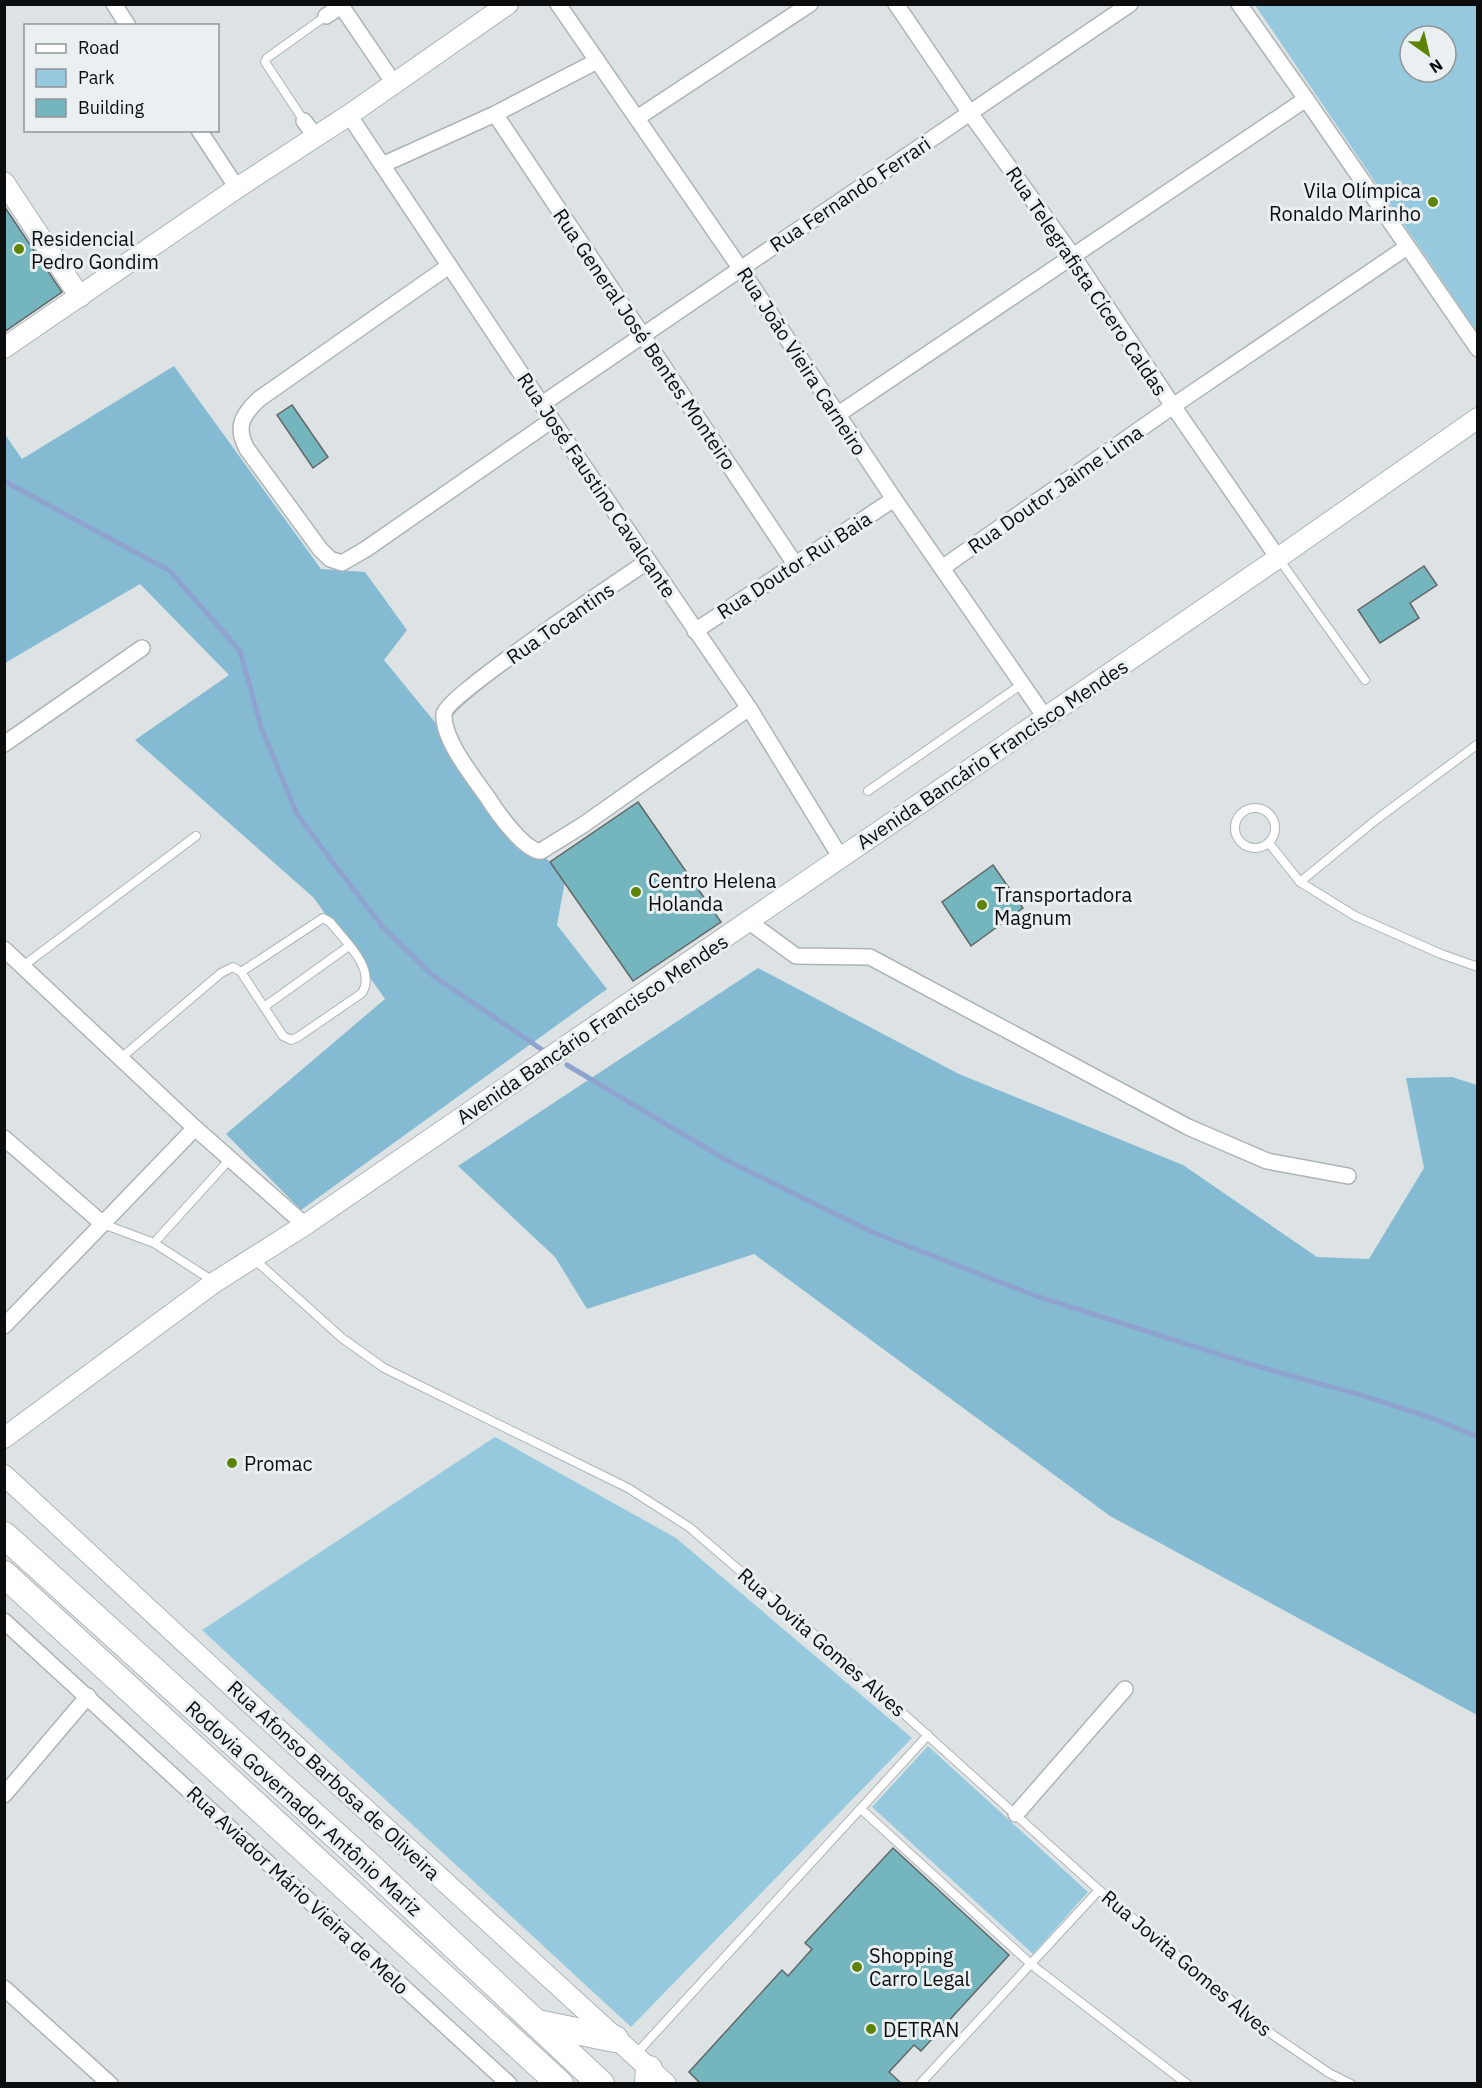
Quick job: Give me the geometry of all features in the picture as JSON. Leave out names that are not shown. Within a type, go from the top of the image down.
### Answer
[{"type":"highway","name":"Rodovia Governador Antônio Mariz","points":[[4,1535],[363,1860],[601,2084]]},
{"type":"highway","name":"Rodovia Governador Antônio Mariz","points":[[4,1574],[560,2084]]},
{"type":"highway","points":[[537,2023],[615,2039]]},
{"type":"street","points":[[114,4],[127,24]]},
{"type":"street","points":[[4,348],[237,188],[310,129],[349,115],[393,82],[508,4]]},
{"type":"street","name":"Rua João Vieira Carneiro","points":[[558,4],[740,268],[894,499],[1046,717]]},
{"type":"street","points":[[637,118],[810,4]]},
{"type":"street","name":"Rua Telegrafista Cícero Caldas","points":[[896,4],[970,113],[1073,256],[1278,558]]},
{"type":"street","name":"Rua Fernando Ferrari","points":[[542,404],[1130,4]]},
{"type":"street","points":[[1239,4],[1478,349]]},
{"type":"street","points":[[326,16],[341,5],[393,82]]},
{"type":"street","points":[[382,165],[495,114],[597,61]]},
{"type":"street","points":[[837,415],[1306,99]]},
{"type":"street","name":"Rua General José Bentes Monteiro","points":[[495,114],[795,564]]},
{"type":"street","name":"Rua José Faustino Cavalcante","points":[[349,115],[552,420],[749,708],[841,858]]},
{"type":"street","points":[[200,132],[237,188]]},
{"type":"street","points":[[4,182],[81,297]]},
{"type":"street","name":"Rua Doutor Jaime Lima","points":[[942,568],[1173,406],[1407,247]]},
{"type":"street","points":[[449,266],[279,384],[248,410],[242,423],[241,438],[259,465],[320,549],[330,559],[342,563],[366,549],[552,420]]},
{"type":"street","name":"Avenida Bancário Francisco Mendes","points":[[4,1438],[215,1282],[305,1225],[1278,558],[1478,418]]},
{"type":"street","name":"Rua Doutor Rui Baia","points":[[695,631],[894,499]]},
{"type":"street","name":"Rua Tocantins","points":[[648,561],[472,684],[446,709],[444,717],[459,756],[492,806],[528,846],[537,851],[546,849],[749,708]]},
{"type":"street","points":[[4,744],[142,648]]},
{"type":"street","points":[[748,921],[796,956],[870,957],[1188,1127],[1267,1161],[1348,1176]]},
{"type":"street","points":[[4,949],[195,1128],[305,1225]]},
{"type":"street","points":[[4,1326],[195,1128]]},
{"type":"street","points":[[4,1138],[103,1224]]},
{"type":"street","name":"Rua Afonso Barbosa de Oliveira","points":[[4,1474],[649,2073]]},
{"type":"street","name":"Rua Aviador Mário Vieira de Melo","points":[[4,1621],[509,2084]]},
{"type":"street","points":[[1016,1814],[1125,1689]]},
{"type":"street","points":[[4,1795],[88,1696]]},
{"type":"street","points":[[6,1991],[102,2081]]},
{"type":"lane","points":[[310,129],[265,62],[267,58],[326,16]]},
{"type":"lane","points":[[1278,558],[1365,680]]},
{"type":"lane","points":[[868,791],[1022,684]]},
{"type":"lane","points":[[1300,882],[1377,819],[1477,745]]},
{"type":"lane","points":[[1255,807],[1265,809],[1272,816],[1276,825],[1275,835],[1269,843],[1260,848],[1251,848],[1242,843],[1236,835],[1234,826],[1238,816],[1245,810],[1255,807]]},
{"type":"lane","points":[[22,966],[196,836]]},
{"type":"lane","points":[[1269,843],[1300,882],[1355,916],[1441,954],[1478,966]]},
{"type":"lane","points":[[121,1058],[221,973],[232,967],[241,972],[283,1036],[291,1040],[362,993],[366,986],[366,977],[361,962],[330,922],[323,918],[241,972]]},
{"type":"lane","points":[[264,1008],[349,946]]},
{"type":"lane","points":[[154,1243],[230,1159]]},
{"type":"lane","points":[[103,1224],[154,1243],[215,1282]]},
{"type":"lane","name":"Rua Jovita Gomes Alves","points":[[254,1259],[342,1338],[384,1368],[628,1488],[689,1527],[844,1660],[1099,1890],[1273,2035],[1329,2073],[1351,2084]]},
{"type":"lane","points":[[649,2073],[861,1809],[928,1735]]},
{"type":"lane","points":[[861,1809],[1032,1965],[1187,2084]]},
{"type":"lane","points":[[920,2084],[1099,1890]]},
{"type":"green space","name":"Vila Olímpica Ronaldo Marinho","points":[[1255,5],[1477,5],[1477,332]]},
{"type":"green space","points":[[495,1437],[676,1538],[912,1738],[631,2027],[202,1630]]},
{"type":"green space","points":[[928,1746],[1088,1892],[1033,1954],[872,1807]]},
{"type":"shaded area","points":[[174,366],[321,569],[365,572],[407,630],[384,660],[565,881],[557,925],[607,989],[301,1210],[226,1134],[385,999],[314,898],[135,740],[229,675],[140,584],[5,663],[4,433],[22,459]]},
{"type":"shaded area","points":[[758,968],[959,1074],[1183,1165],[1317,1257],[1369,1259],[1424,1168],[1406,1078],[1452,1077],[1477,1085],[1477,1715],[1110,1516],[754,1254],[587,1309],[555,1257],[458,1166]]},
{"type":"building","name":"Residencial Pedro Gondim","points":[[4,206],[62,292],[4,332]]},
{"type":"building","points":[[292,405],[328,457],[313,468],[277,415]]},
{"type":"building","points":[[1424,566],[1437,585],[1410,603],[1419,618],[1380,643],[1358,610]]},
{"type":"building","name":"Centro Helena Holanda","points":[[638,802],[721,922],[633,981],[550,862]]},
{"type":"building","name":"Transportadora Magnum","points":[[993,865],[1023,908],[971,946],[942,902]]},
{"type":"building","name":"Shopping Carro Legal","points":[[893,1848],[1009,1955],[921,2051],[914,2045],[889,2072],[902,2084],[701,2084],[689,2072],[782,1970],[788,1976],[812,1949],[805,1943]]},
{"type":"waterway","points":[[4,481],[170,571],[240,651],[261,727],[297,814],[382,926],[432,975],[544,1051]]},
{"type":"waterway","points":[[567,1065],[728,1161],[874,1233],[1036,1296],[1256,1366],[1364,1396],[1432,1418],[1478,1437]]},
{"type":"place","name":"Vila Olímpica Ronaldo Marinho","points":[[1433,202]]},
{"type":"place","name":"Residencial Pedro Gondim","points":[[19,249]]},
{"type":"place","name":"Centro Helena Holanda","points":[[636,892]]},
{"type":"place","name":"Transportadora Magnum","points":[[982,905]]},
{"type":"place","name":"Promac","points":[[232,1463]]},
{"type":"place","name":"Shopping Carro Legal","points":[[857,1967]]},
{"type":"place","name":"DETRAN","points":[[871,2029]]}]
